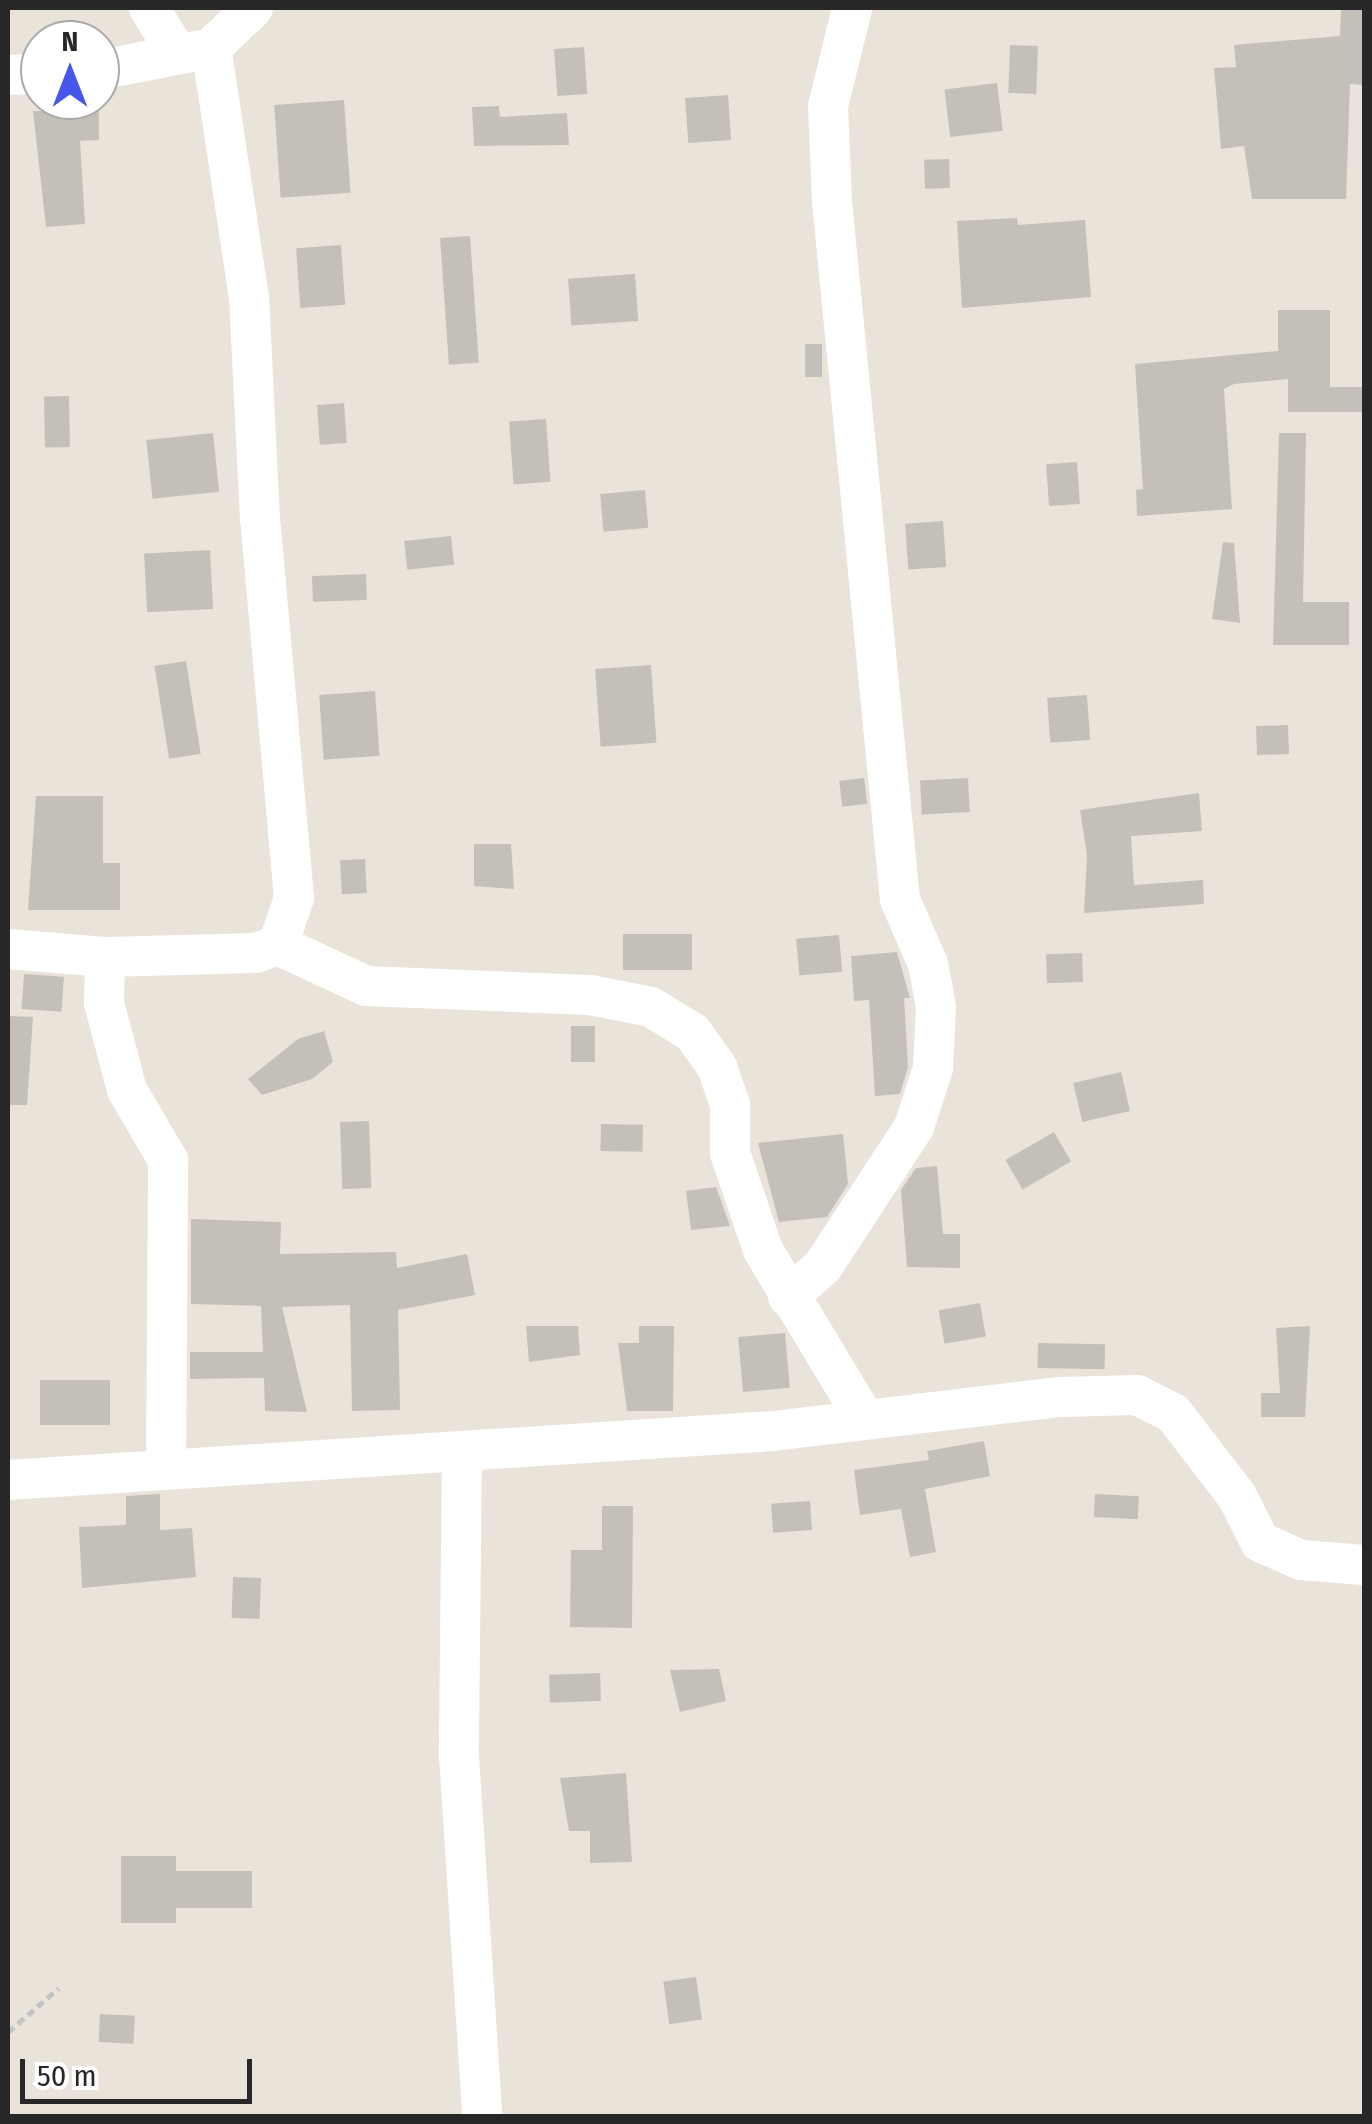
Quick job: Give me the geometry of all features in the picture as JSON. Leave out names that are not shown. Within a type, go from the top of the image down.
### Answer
[{"type":"street","points":[[149,8],[194,51],[249,298],[261,537],[292,849],[294,898],[278,945]]},
{"type":"street","points":[[120,66],[194,51],[253,8]]},
{"type":"street","points":[[788,1297],[823,1266],[888,1170],[914,1127],[933,1068],[936,1007],[928,964],[900,900],[832,202],[828,106],[855,8]]},
{"type":"street","points":[[8,949],[106,957],[255,953],[278,945],[366,986],[590,994],[670,1016],[693,1033],[717,1067],[730,1104],[730,1153],[740,1192],[788,1297],[864,1418]]},
{"type":"street","points":[[106,957],[104,1003],[126,1090],[168,1160],[166,1468]]},
{"type":"street","points":[[8,1480],[773,1430],[1137,1394],[1162,1404],[1179,1421],[1237,1496],[1260,1542],[1301,1560],[1364,1565]]},
{"type":"street","points":[[462,1452],[459,1756],[482,2116]]},
{"type":"path","points":[[8,2032],[59,1988]]},
{"type":"building","points":[[1341,8],[1364,8],[1364,85],[1350,84],[1346,199],[1252,199],[1244,146],[1221,149],[1214,68],[1236,67],[1234,45],[1340,36]]},
{"type":"building","points":[[1010,45],[1038,46],[1036,94],[1008,93]]},
{"type":"building","points":[[584,47],[587,94],[557,96],[554,49]]},
{"type":"building","points":[[997,83],[1003,131],[950,137],[944,89]]},
{"type":"building","points":[[728,95],[731,140],[688,143],[685,98]]},
{"type":"building","points":[[344,100],[350,193],[281,198],[274,105]]},
{"type":"building","points":[[499,106],[500,117],[567,113],[569,145],[474,146],[472,107]]},
{"type":"building","points":[[34,120],[99,120],[99,140],[80,141],[85,224],[46,227]]},
{"type":"building","points":[[949,159],[950,188],[925,189],[924,160]]},
{"type":"building","points":[[1017,218],[1018,225],[1085,220],[1091,297],[962,308],[957,221]]},
{"type":"building","points":[[470,236],[479,363],[449,365],[440,238]]},
{"type":"building","points":[[341,245],[345,305],[300,308],[296,248]]},
{"type":"building","points":[[635,274],[638,321],[571,326],[568,279]]},
{"type":"building","points":[[1278,310],[1330,310],[1330,387],[1364,387],[1364,412],[1288,412],[1288,379],[1234,384],[1224,389],[1232,509],[1137,516],[1136,490],[1143,489],[1135,364],[1278,351]]},
{"type":"building","points":[[805,344],[822,344],[822,377],[805,377]]},
{"type":"building","points":[[44,396],[69,396],[70,447],[45,447]]},
{"type":"building","points":[[344,403],[347,443],[320,445],[317,405]]},
{"type":"building","points":[[546,419],[550,482],[513,484],[509,422]]},
{"type":"building","points":[[213,433],[219,492],[153,499],[146,440]]},
{"type":"building","points":[[1279,433],[1306,433],[1303,602],[1349,602],[1349,645],[1273,645]]},
{"type":"building","points":[[1077,462],[1080,504],[1049,506],[1046,464]]},
{"type":"building","points":[[645,490],[648,528],[603,532],[600,494]]},
{"type":"building","points":[[943,521],[946,567],[908,570],[905,524]]},
{"type":"building","points":[[451,536],[454,565],[407,570],[404,541]]},
{"type":"building","points":[[1223,542],[1234,543],[1240,623],[1212,619]]},
{"type":"building","points":[[210,550],[213,609],[147,612],[144,553]]},
{"type":"building","points":[[366,574],[367,600],[313,602],[312,576]]},
{"type":"building","points":[[186,661],[201,754],[169,759],[154,666]]},
{"type":"building","points":[[651,665],[656,743],[601,747],[595,669]]},
{"type":"building","points":[[375,691],[380,756],[324,760],[319,695]]},
{"type":"building","points":[[1087,695],[1090,740],[1050,743],[1047,698]]},
{"type":"building","points":[[1288,725],[1289,754],[1257,755],[1256,726]]},
{"type":"building","points":[[864,778],[867,804],[842,807],[839,781]]},
{"type":"building","points":[[968,778],[970,812],[922,814],[920,781]]},
{"type":"building","points":[[1199,793],[1202,831],[1131,836],[1134,885],[1203,880],[1204,904],[1084,913],[1087,856],[1080,810]]},
{"type":"building","points":[[36,796],[103,796],[103,863],[120,863],[120,910],[28,910]]},
{"type":"building","points":[[474,844],[511,844],[514,889],[474,886]]},
{"type":"building","points":[[365,859],[367,893],[342,894],[340,860]]},
{"type":"building","points":[[623,934],[692,934],[692,970],[623,970]]},
{"type":"building","points":[[839,935],[842,972],[799,976],[796,939]]},
{"type":"building","points":[[897,952],[910,998],[904,998],[908,1067],[900,1094],[875,1096],[869,1000],[854,1001],[851,956]]},
{"type":"building","points":[[1082,953],[1083,982],[1047,983],[1046,954]]},
{"type":"building","points":[[24,974],[64,977],[61,1012],[22,1009]]},
{"type":"building","points":[[9,1016],[33,1017],[27,1105],[8,1105]]},
{"type":"building","points":[[571,1026],[595,1026],[595,1062],[571,1062]]},
{"type":"building","points":[[324,1031],[333,1062],[312,1079],[262,1095],[248,1079],[298,1039]]},
{"type":"building","points":[[1121,1072],[1130,1111],[1082,1122],[1073,1083]]},
{"type":"building","points":[[369,1121],[371,1188],[342,1189],[340,1122]]},
{"type":"building","points":[[601,1124],[643,1125],[643,1152],[601,1151]]},
{"type":"building","points":[[1054,1132],[1071,1161],[1023,1189],[1006,1160]]},
{"type":"building","points":[[843,1134],[848,1184],[827,1217],[779,1222],[758,1143]]},
{"type":"building","points":[[937,1166],[943,1234],[960,1234],[960,1268],[907,1267],[901,1190],[916,1168]]},
{"type":"building","points":[[716,1187],[730,1226],[691,1230],[686,1191]]},
{"type":"building","points":[[191,1219],[281,1222],[280,1254],[396,1252],[397,1268],[467,1254],[475,1295],[398,1310],[400,1410],[352,1411],[350,1305],[282,1307],[307,1412],[265,1411],[264,1378],[190,1379],[190,1352],[263,1352],[261,1306],[191,1304]]},
{"type":"building","points":[[980,1303],[986,1336],[945,1344],[939,1310]]},
{"type":"building","points":[[526,1326],[578,1326],[580,1355],[529,1362]]},
{"type":"building","points":[[639,1326],[674,1326],[673,1411],[627,1411],[618,1343],[639,1343]]},
{"type":"building","points":[[1310,1326],[1305,1417],[1261,1417],[1261,1393],[1280,1393],[1276,1328]]},
{"type":"building","points":[[785,1333],[790,1388],[743,1392],[738,1337]]},
{"type":"building","points":[[1038,1343],[1105,1344],[1105,1369],[1038,1368]]},
{"type":"building","points":[[40,1380],[110,1380],[110,1425],[40,1425]]},
{"type":"building","points":[[984,1441],[990,1476],[925,1489],[936,1552],[910,1557],[901,1509],[860,1515],[854,1470],[929,1460],[927,1451]]},
{"type":"building","points":[[160,1494],[160,1530],[192,1528],[196,1577],[82,1588],[79,1527],[126,1525],[126,1496]]},
{"type":"building","points":[[1095,1494],[1139,1496],[1138,1519],[1094,1517]]},
{"type":"building","points":[[810,1501],[812,1530],[773,1533],[771,1504]]},
{"type":"building","points":[[602,1506],[633,1506],[632,1628],[570,1627],[571,1550],[602,1550]]},
{"type":"building","points":[[233,1577],[261,1578],[260,1619],[232,1618]]},
{"type":"building","points":[[719,1669],[726,1701],[680,1712],[670,1670]]},
{"type":"building","points":[[600,1673],[601,1701],[550,1703],[549,1675]]},
{"type":"building","points":[[626,1773],[632,1862],[590,1863],[590,1831],[569,1831],[560,1778]]},
{"type":"building","points":[[121,1856],[176,1856],[176,1871],[252,1871],[252,1908],[176,1908],[176,1923],[121,1923]]},
{"type":"building","points":[[696,1977],[702,2020],[669,2024],[663,1982]]},
{"type":"building","points":[[100,2014],[135,2016],[133,2044],[99,2042]]}]
